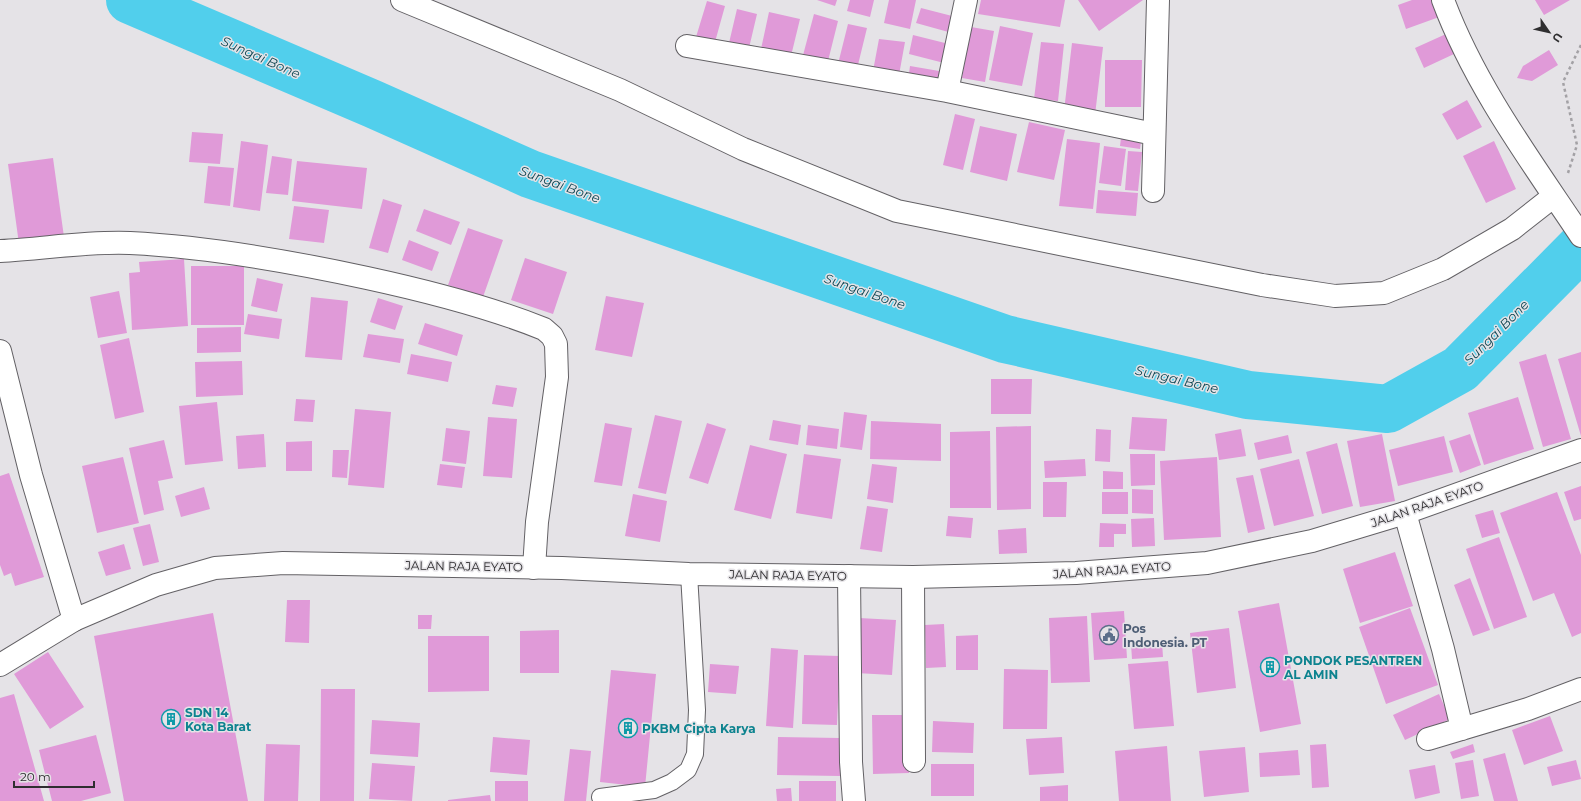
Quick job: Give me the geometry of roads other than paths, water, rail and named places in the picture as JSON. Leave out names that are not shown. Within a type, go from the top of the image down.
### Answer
[{"type":"street","points":[[402,0],[620,90],[743,149],[897,212],[1262,285],[1335,296],[1384,293],[1443,268],[1512,229],[1556,199]]},
{"type":"street","points":[[947,91],[966,0]]},
{"type":"street","points":[[1153,190],[1158,0]]},
{"type":"street","points":[[1443,0],[1452,24],[1488,94],[1581,236]]},
{"type":"street","points":[[687,46],[947,91],[1154,134]]},
{"type":"street","points":[[0,251],[70,244],[129,243],[188,247],[250,255],[414,288],[480,305],[544,329],[552,336],[556,344],[557,377],[537,522],[534,568]]},
{"type":"street","points":[[0,351],[31,475],[74,620]]},
{"type":"street","name":"JALAN RAJA EYATO","points":[[0,665],[74,620],[156,585],[215,568],[283,563],[534,568],[689,574],[913,577],[1076,573],[1207,563],[1312,541],[1405,513],[1581,450]]},
{"type":"street","points":[[1405,513],[1443,649],[1462,729]]},
{"type":"street","points":[[849,576],[854,801]]},
{"type":"street","points":[[913,577],[914,761]]},
{"type":"street","points":[[1428,739],[1528,709],[1581,689]]},
{"type":"lane","points":[[600,797],[654,790],[672,782],[688,770],[695,754],[697,710],[689,574]]},
{"type":"waterway","name":"Sungai Bone","points":[[130,0],[373,104],[530,174],[1005,339],[1248,395],[1388,409],[1460,369],[1581,247]]},
{"type":"place","name":"Pos Indonesia. PT","points":[[1109,635]]},
{"type":"place","name":"PONDOK PESANTREN AL AMIN","points":[[1270,667]]},
{"type":"place","name":"SDN 14 Kota Barat","points":[[171,719]]},
{"type":"place","name":"PKBM Cipta Karya","points":[[628,728]]}]
